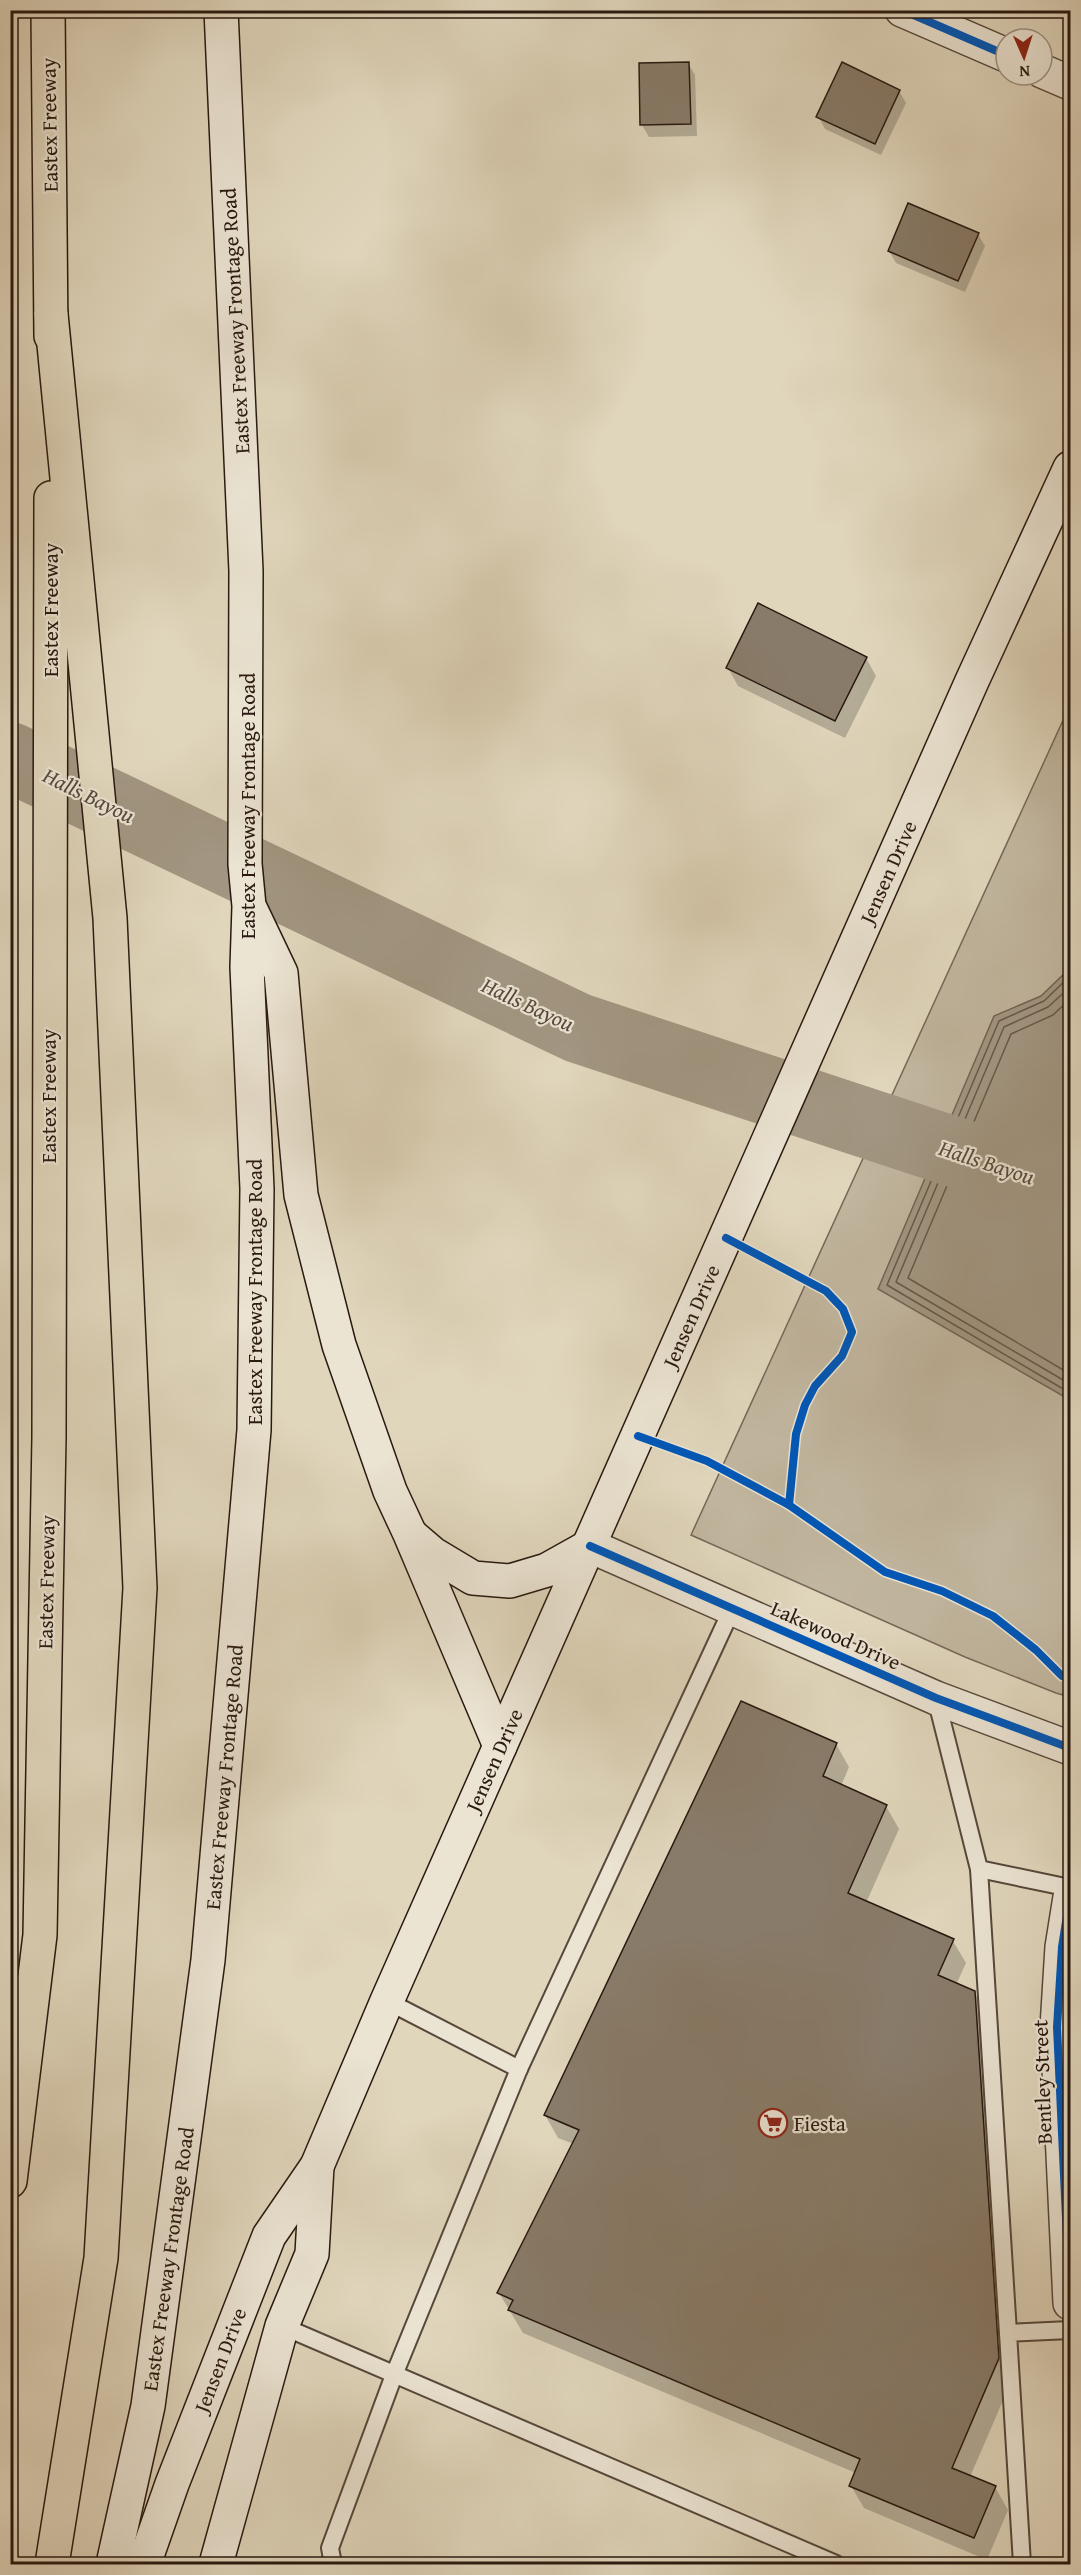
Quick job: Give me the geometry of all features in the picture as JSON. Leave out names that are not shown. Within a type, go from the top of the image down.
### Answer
[{"type":"highway","name":"Eastex Freeway","points":[[10,2181],[40,1935],[49,1437],[51,314],[48,10]]},
{"type":"highway","points":[[51,314],[110,918],[140,1588],[101,2258],[52,2565]]},
{"type":"main road","name":"Eastex Freeway Frontage Road","points":[[113,2565],[148,2406],[208,1960],[254,1430],[257,1189],[247,967],[249,906],[245,864],[246,571],[221,10]]},
{"type":"main road","points":[[902,10],[994,51]]},
{"type":"main road","points":[[1054,76],[1071,83]]},
{"type":"main road","name":"Jensen Drive","points":[[144,2565],[172,2484],[268,2236],[317,2166],[387,2001],[972,681],[1071,468]]},
{"type":"main road","points":[[249,906],[280,973],[301,1195],[339,1345],[390,1491],[500,1746]]},
{"type":"main road","points":[[410,1534],[433,1554],[473,1578],[510,1581],[548,1570],[590,1546]]},
{"type":"main road","name":"Lakewood Drive","points":[[590,1546],[936,1698],[1071,1748]]},
{"type":"main road","name":"Bentley Street","points":[[1071,1897],[1062,1947],[1057,2027],[1071,2303]]},
{"type":"main road","name":"Jensen Drive","points":[[216,2565],[282,2325],[312,2254],[317,2166]]},
{"type":"lane","points":[[333,2565],[330,2548],[394,2375],[519,2070],[732,1609]]},
{"type":"lane","points":[[936,1698],[979,1869],[1022,2565]]},
{"type":"lane","points":[[979,1869],[1071,1888]]},
{"type":"lane","points":[[387,2001],[519,2070]]},
{"type":"lane","points":[[282,2325],[836,2565]]},
{"type":"lane","points":[[1008,2333],[1071,2330]]},
{"type":"shaded area","points":[[1070,705],[1070,1697],[965,1657],[691,1535]]},
{"type":"water","points":[[1070,968],[1070,1400],[878,1289],[994,1016],[1041,996]]},
{"type":"building","points":[[689,62],[691,124],[640,125],[639,63]]},
{"type":"building","points":[[842,62],[900,90],[875,144],[816,117]]},
{"type":"building","points":[[908,203],[979,233],[958,281],[888,251]]},
{"type":"building","points":[[758,603],[867,657],[835,721],[726,668]]},
{"type":"building","name":"Fiesta","points":[[741,1701],[837,1743],[823,1776],[887,1805],[848,1893],[954,1939],[938,1975],[975,1991],[999,2358],[952,2468],[996,2486],[974,2538],[849,2486],[860,2459],[508,2310],[513,2300],[497,2293],[579,2130],[544,2115]]},
{"type":"waterway","name":"Halls Bayou","points":[[10,757],[578,1028],[1058,1186],[1070,1186]]},
{"type":"cycle path","points":[[902,10],[994,50]]},
{"type":"cycle path","points":[[726,1238],[826,1291],[843,1309],[852,1332],[842,1356],[815,1386],[805,1405],[796,1434],[789,1505]]},
{"type":"cycle path","points":[[638,1436],[707,1461],[789,1505],[885,1572],[942,1591],[993,1616],[1036,1650],[1062,1676],[1070,1679]]},
{"type":"cycle path","points":[[590,1546],[936,1698],[1070,1748]]},
{"type":"cycle path","points":[[1070,1897],[1062,1947],[1057,2027],[1070,2303]]},
{"type":"place","name":"Fiesta","points":[[773,2123]]}]
